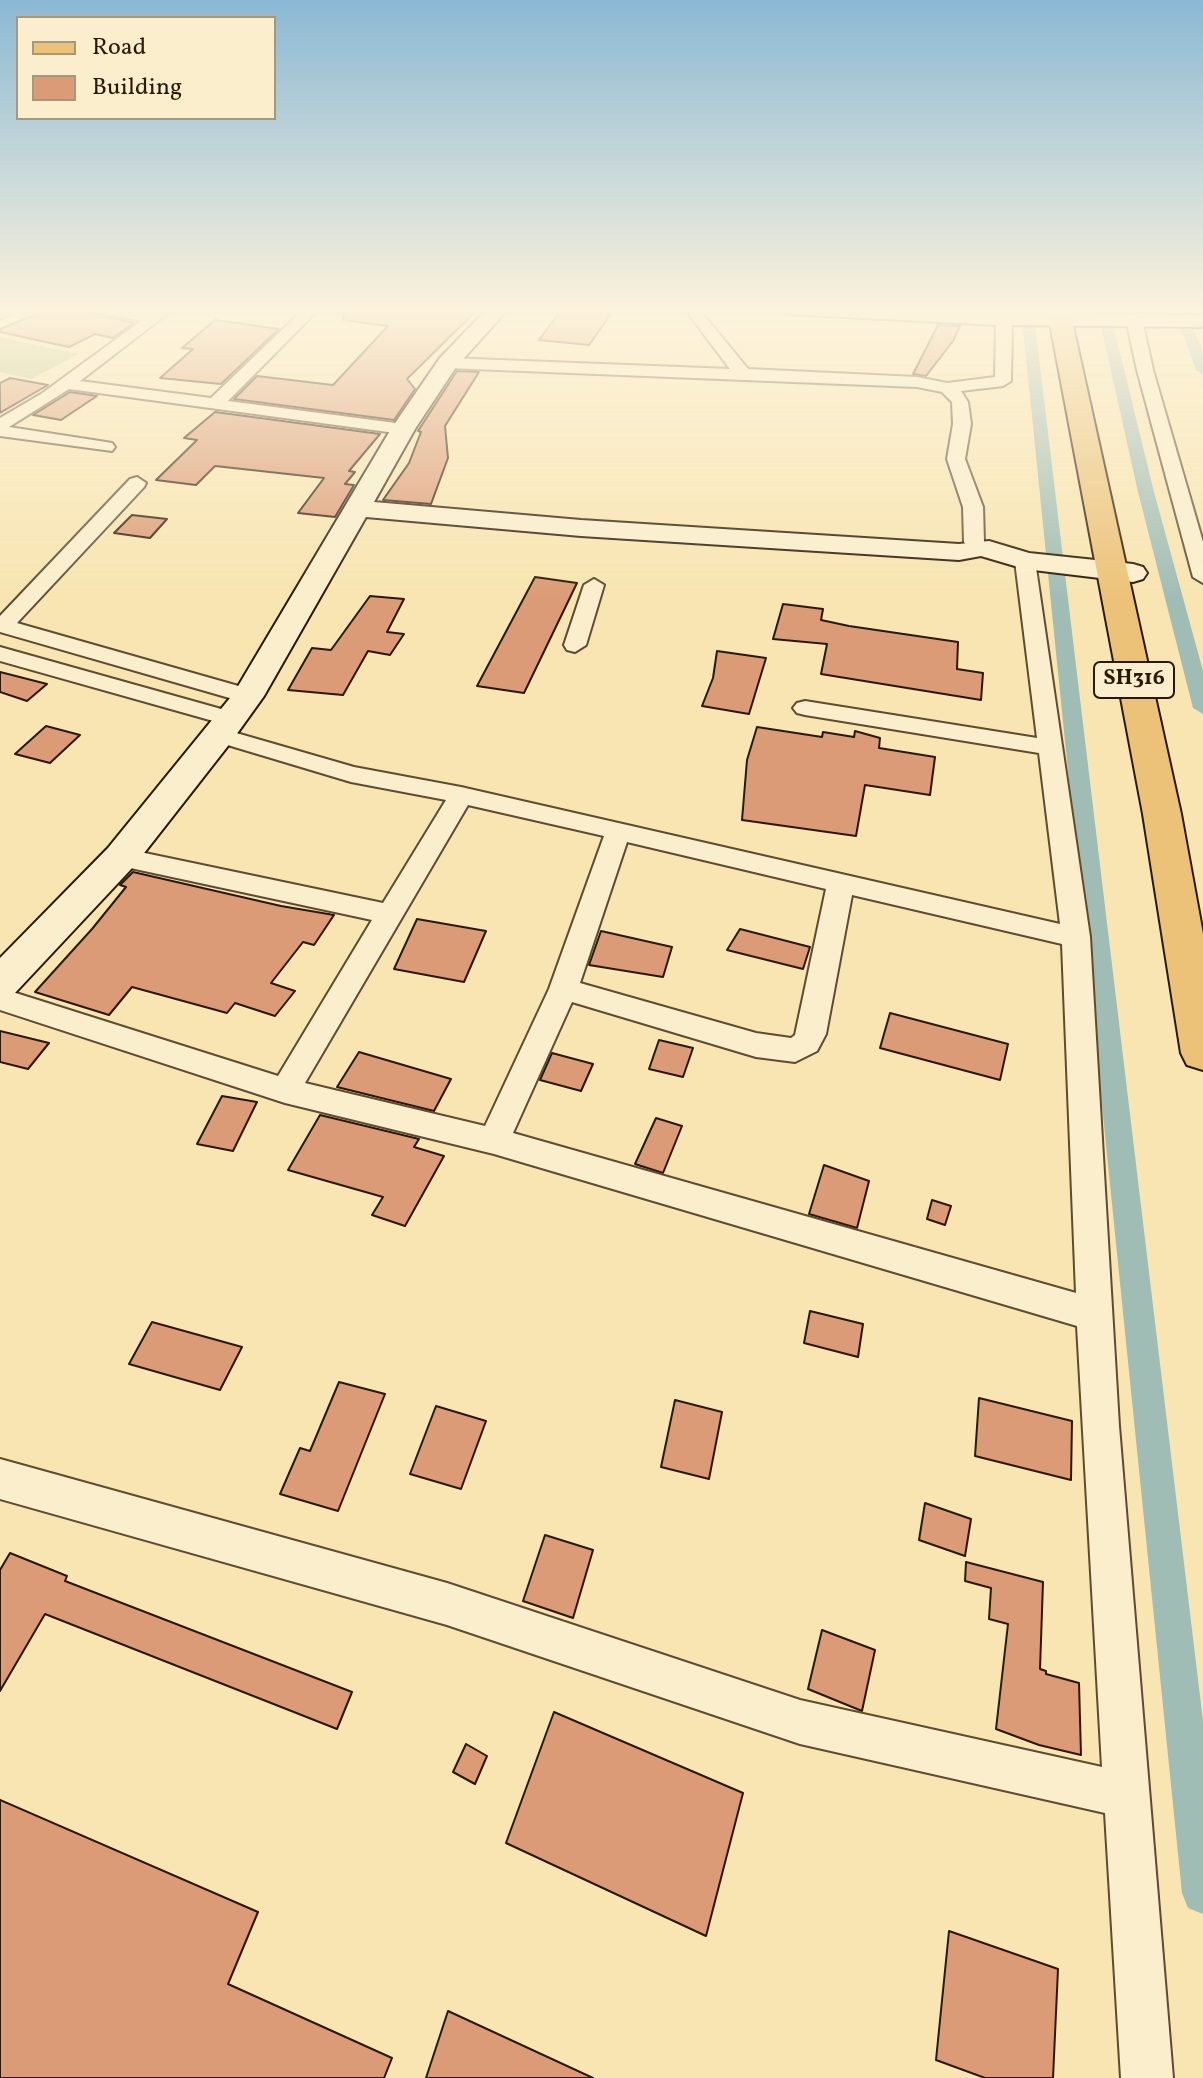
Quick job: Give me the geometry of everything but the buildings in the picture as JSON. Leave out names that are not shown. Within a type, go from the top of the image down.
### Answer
[{"type":"main road","name":"SH316","points":[[1095,405],[1113,561],[1162,814],[1203,1053]]},
{"type":"main road","name":"SH316","points":[[1113,561],[1203,902]]},
{"type":"street","points":[[0,425],[33,405]]},
{"type":"street","points":[[214,405],[403,429]]},
{"type":"street","points":[[0,983],[121,857],[233,716],[419,405]]},
{"type":"street","points":[[960,405],[962,424],[956,459],[973,507],[974,542],[983,548]]},
{"type":"street","points":[[1155,405],[1203,577]]},
{"type":"street","points":[[0,431],[106,447]]},
{"type":"street","points":[[137,483],[2,634],[233,716],[351,774],[461,795],[1076,937]]},
{"type":"street","points":[[357,508],[581,528],[959,552],[983,548],[1031,556],[1113,561]]},
{"type":"street","points":[[1031,556],[1050,747],[1076,937],[1100,1426],[1147,2078]]},
{"type":"street","points":[[575,645],[594,585]]},
{"type":"street","points":[[805,708],[1050,747]]},
{"type":"street","points":[[285,1091],[461,795]]},
{"type":"street","points":[[494,1141],[563,989],[618,832]]},
{"type":"street","points":[[121,857],[392,915]]},
{"type":"street","points":[[563,989],[756,1045],[795,1050],[806,1043],[811,1034],[841,883]]},
{"type":"street","points":[[0,999],[285,1091],[494,1141],[1095,1315]]},
{"type":"street","points":[[0,1479],[447,1604],[800,1722],[1127,1795]]},
{"type":"waterway","points":[[1038,405],[1203,1893]]},
{"type":"waterway","points":[[1126,405],[1203,708]]}]
